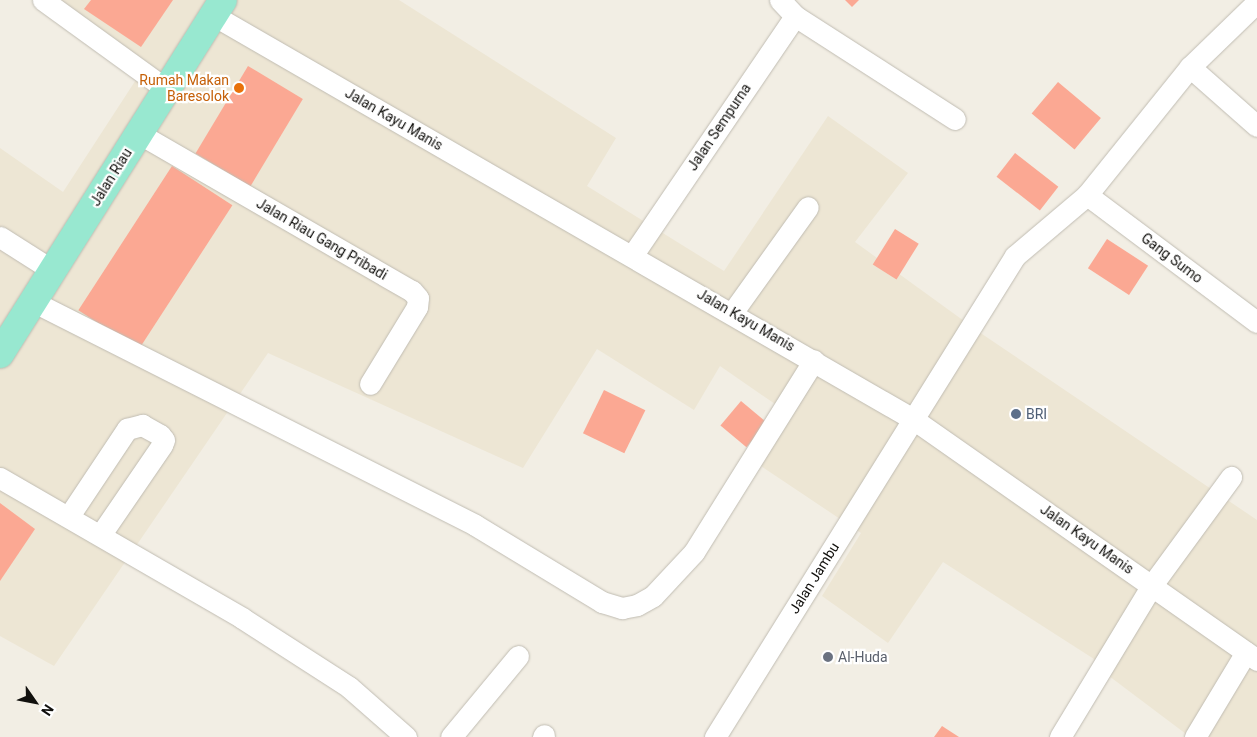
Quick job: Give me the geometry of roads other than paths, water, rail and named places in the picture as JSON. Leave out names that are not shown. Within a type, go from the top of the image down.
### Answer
[{"type":"main road","name":"Jalan Riau","points":[[3,341],[32,301],[218,8]]},
{"type":"street","points":[[42,0],[166,89]]},
{"type":"street","points":[[780,0],[794,16],[955,119]]},
{"type":"street","name":"Jalan Jambu","points":[[715,737],[1015,256],[1087,195],[1190,67],[1257,2]]},
{"type":"street","name":"Jalan Kayu Manis","points":[[218,8],[632,256],[913,419],[1251,656]]},
{"type":"street","name":"Jalan Sempurna","points":[[632,256],[794,16]]},
{"type":"street","points":[[1190,67],[1257,126]]},
{"type":"street","name":"Jalan Riau Gang Pribadi","points":[[138,133],[412,291],[418,298],[417,307],[370,384]]},
{"type":"street","name":"Gang Sumo","points":[[1087,195],[1257,322]]},
{"type":"street","points":[[732,313],[808,206]]},
{"type":"street","points":[[2,242],[52,270]]},
{"type":"street","points":[[32,301],[476,525],[602,602],[622,608],[637,605],[653,596],[694,552],[814,360]]},
{"type":"street","points":[[69,516],[127,429],[142,425],[160,435],[164,440],[162,445],[101,534]]},
{"type":"street","points":[[1060,737],[1152,585],[1232,477]]},
{"type":"street","points":[[0,478],[101,534],[349,687],[406,737]]},
{"type":"street","points":[[451,737],[518,656]]},
{"type":"street","points":[[1195,737],[1251,656]]},
{"type":"place","name":"Rumah Makan Baresolok","points":[[239,88]]},
{"type":"place","name":"BRI","points":[[1016,414]]},
{"type":"place","name":"Al-Huda","points":[[828,657]]}]
